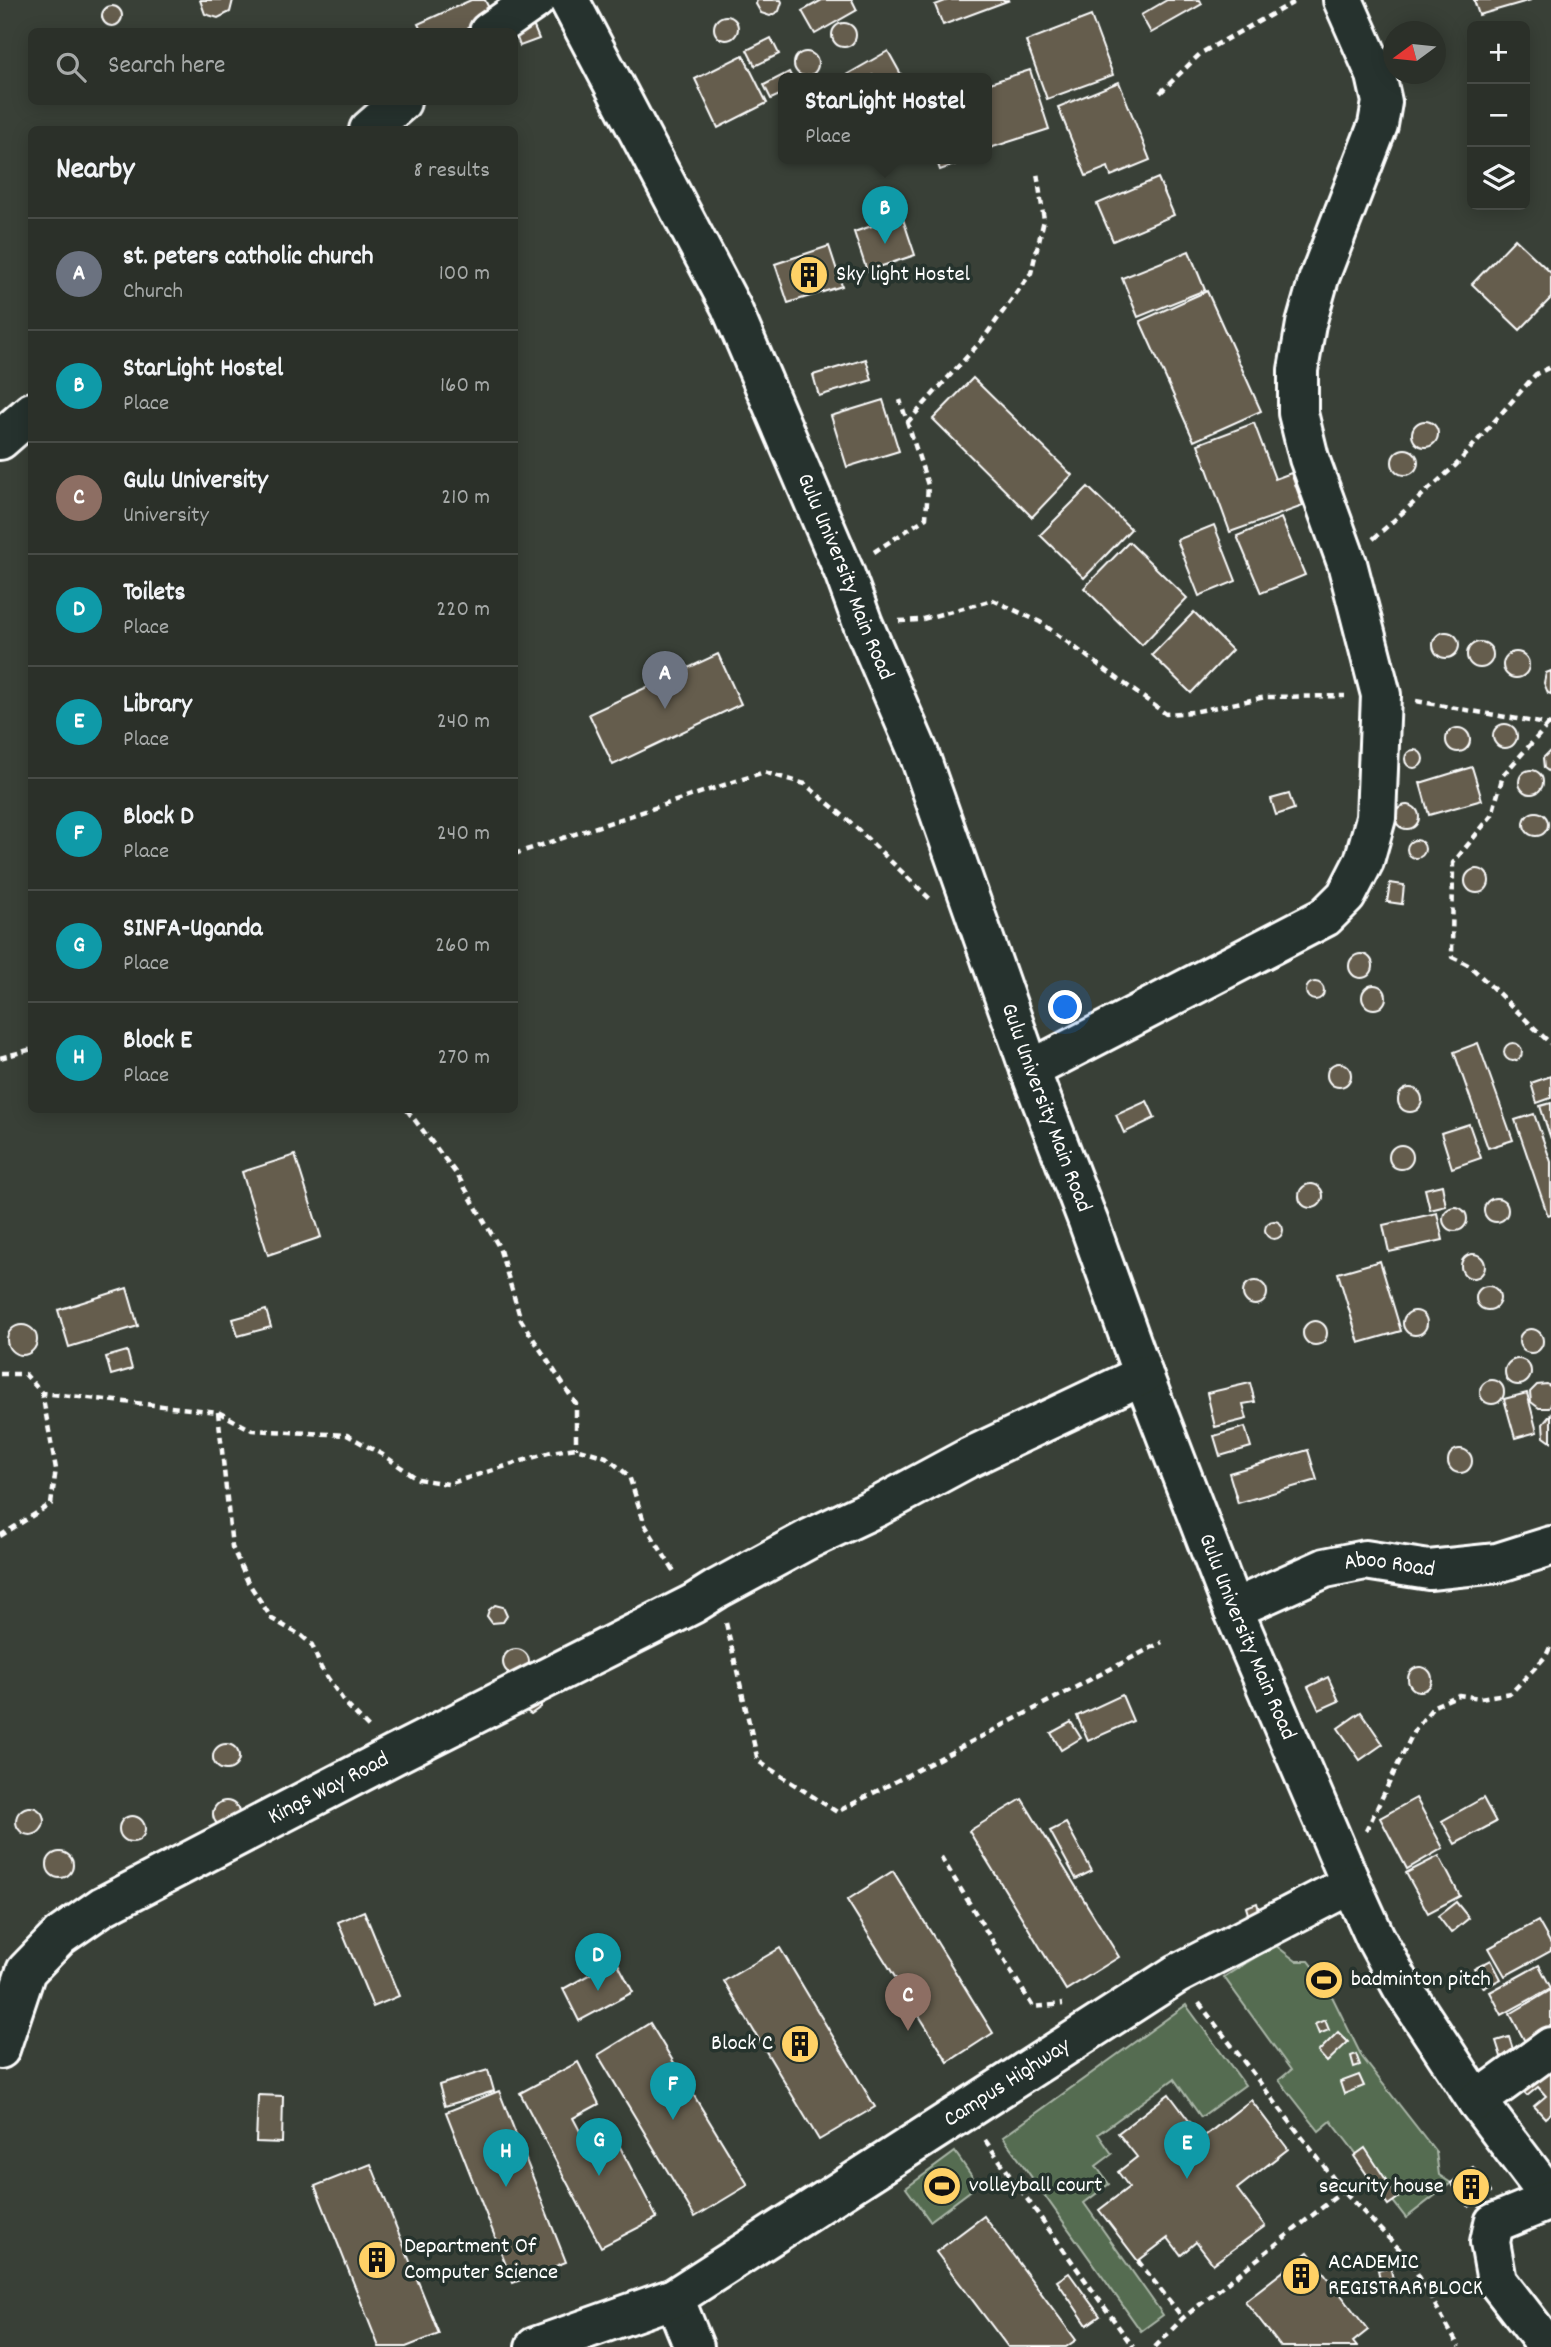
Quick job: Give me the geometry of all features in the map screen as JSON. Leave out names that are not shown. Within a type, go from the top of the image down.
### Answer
[{"type":"street","points":[[495,28],[535,0]]},
{"type":"street","name":"Gulu University Main Road","points":[[569,0],[731,307],[844,572],[863,624],[919,754],[1030,1070],[1233,1609],[1351,1884],[1402,1987],[1477,2101],[1551,2199]]},
{"type":"street","points":[[1030,1070],[1325,917],[1346,896],[1364,861],[1376,818],[1381,695],[1348,563],[1309,458],[1298,413],[1298,370],[1306,324],[1319,278],[1378,125],[1381,102],[1376,75],[1343,0]]},
{"type":"street","points":[[374,126],[398,105]]},
{"type":"street","points":[[0,440],[28,416]]},
{"type":"street","name":"Kings Way Road","points":[[0,2049],[26,1971],[60,1936],[103,1906],[705,1597],[968,1458],[1143,1375]]},
{"type":"street","name":"Aboo Road","points":[[1233,1609],[1325,1568],[1365,1560],[1429,1570],[1497,1563],[1551,1546]]},
{"type":"street","name":"Campus Highway","points":[[535,2347],[674,2298],[1178,1975],[1351,1884]]},
{"type":"street","points":[[1477,2101],[1551,2047]]},
{"type":"street","points":[[1548,2347],[1497,2281],[1490,2242],[1494,2223],[1551,2199]]},
{"type":"street","points":[[674,2298],[694,2347]]},
{"type":"path","points":[[1160,93],[1200,53],[1298,0]]},
{"type":"path","points":[[907,423],[983,338],[1031,273],[1044,220],[1037,173]]},
{"type":"path","points":[[1348,563],[1455,465],[1536,374],[1551,367]]},
{"type":"path","points":[[844,572],[926,518],[928,485],[900,400]]},
{"type":"path","points":[[863,624],[919,620],[993,600],[1040,622],[1166,714],[1193,712],[1266,697],[1381,695],[1550,724]]},
{"type":"path","points":[[1550,724],[1503,775],[1492,815],[1453,863],[1452,957],[1470,966],[1551,1044]]},
{"type":"path","points":[[518,853],[764,772],[804,785],[847,819],[934,903]]},
{"type":"path","points":[[0,1058],[28,1050]]},
{"type":"path","points":[[409,1113],[458,1176],[499,1247],[520,1320],[576,1404],[576,1448]]},
{"type":"path","points":[[0,1374],[25,1374],[42,1393],[56,1469],[51,1504],[0,1536]]},
{"type":"path","points":[[42,1393],[218,1412],[252,1430],[347,1435],[418,1479],[449,1484],[551,1452],[576,1448],[606,1457],[629,1476],[645,1525],[705,1597],[739,1672],[758,1760],[837,1812],[1161,1642]]},
{"type":"path","points":[[218,1412],[232,1547],[248,1582],[272,1619],[312,1645],[321,1668],[345,1703],[394,1755]]},
{"type":"path","points":[[1365,1832],[1414,1731],[1434,1706],[1459,1695],[1480,1698],[1511,1693],[1546,1656],[1551,1645]]},
{"type":"path","points":[[941,1857],[1033,2007],[1071,2003]]},
{"type":"path","points":[[1178,1975],[1343,2191],[1409,2259],[1459,2347]]},
{"type":"path","points":[[964,2111],[1133,2347]]},
{"type":"path","points":[[1155,2347],[1183,2318],[1343,2191]]},
{"type":"path","points":[[1138,2261],[1183,2318]]},
{"type":"green space","points":[[1275,1945],[1296,1961],[1309,1961],[1324,1980],[1362,2057],[1436,2152],[1439,2175],[1451,2183],[1406,2218],[1331,2121],[1319,2131],[1279,2080],[1291,2070],[1224,1977]]},
{"type":"green space","points":[[1186,2005],[1245,2085],[1201,2117],[1174,2079],[1098,2134],[1112,2154],[1096,2166],[1109,2184],[1084,2203],[1163,2315],[1141,2331],[1003,2137]]},
{"type":"green space","name":"volleyball court","points":[[955,2152],[978,2185],[930,2221],[906,2188]]},
{"type":"building","points":[[200,0],[233,0],[230,12],[218,18],[205,14]]},
{"type":"building","points":[[471,0],[485,0],[497,25],[491,28],[420,28],[418,24]]},
{"type":"building","points":[[757,0],[782,2],[779,11],[770,16],[761,13],[756,4]]},
{"type":"building","points":[[822,0],[852,0],[857,10],[815,34],[802,11]]},
{"type":"building","points":[[948,0],[1010,0],[943,25],[935,5]]},
{"type":"building","points":[[1167,0],[1200,0],[1202,4],[1151,33],[1141,15]]},
{"type":"building","points":[[1474,0],[1531,0],[1479,15]]},
{"type":"building","points":[[112,6],[119,9],[122,16],[119,23],[112,26],[105,23],[102,16],[105,9]]},
{"type":"building","points":[[726,16],[735,19],[738,28],[735,37],[726,40],[717,37],[714,28],[717,19]]},
{"type":"building","points":[[1091,16],[1113,75],[1047,99],[1026,41]]},
{"type":"building","points":[[531,20],[539,39],[520,46],[518,28],[513,27]]},
{"type":"building","points":[[844,23],[853,26],[856,35],[853,44],[844,47],[835,44],[832,35],[835,26]]},
{"type":"building","points":[[771,38],[779,54],[755,66],[747,50]]},
{"type":"building","points":[[888,51],[900,73],[850,73]]},
{"type":"building","points":[[811,53],[817,59],[815,73],[797,73],[794,64],[797,55]]},
{"type":"building","points":[[743,55],[767,103],[718,128],[695,79]]},
{"type":"building","points":[[1030,70],[1049,129],[992,147],[992,82]]},
{"type":"building","points":[[778,78],[778,96],[771,99],[764,85]]},
{"type":"building","points":[[1119,82],[1150,160],[1111,176],[1108,167],[1086,176],[1058,107]]},
{"type":"building","points":[[938,164],[957,164],[940,170]]},
{"type":"building","points":[[1158,178],[1174,215],[1113,241],[1097,204]]},
{"type":"building","points":[[902,216],[915,255],[867,271],[854,232]]},
{"type":"building","points":[[1515,239],[1551,273],[1551,298],[1520,330],[1472,284]]},
{"type":"building","name":"Sky light Hostel","points":[[829,246],[842,286],[788,303],[775,264]]},
{"type":"building","points":[[1189,251],[1205,290],[1138,317],[1122,278]]},
{"type":"building","points":[[1207,291],[1261,411],[1194,441],[1140,321]]},
{"type":"building","points":[[866,359],[872,380],[819,396],[813,375]]},
{"type":"building","points":[[973,378],[1072,475],[1032,517],[933,419]]},
{"type":"building","points":[[883,400],[899,451],[847,467],[831,416]]},
{"type":"building","points":[[1425,421],[1434,425],[1438,434],[1434,443],[1425,447],[1416,443],[1412,434],[1416,425]]},
{"type":"building","points":[[1254,423],[1275,479],[1291,473],[1303,506],[1230,532],[1198,444]]},
{"type":"building","points":[[1405,449],[1414,453],[1418,462],[1414,471],[1405,475],[1396,471],[1392,462],[1396,453]]},
{"type":"building","points":[[1088,487],[1131,529],[1084,578],[1040,535]]},
{"type":"building","points":[[1281,518],[1305,575],[1261,593],[1237,536]]},
{"type":"building","points":[[1214,525],[1236,581],[1199,596],[1177,540]]},
{"type":"building","points":[[1129,542],[1187,598],[1142,645],[1084,588]]},
{"type":"building","points":[[1194,612],[1232,650],[1191,693],[1152,655]]},
{"type":"building","points":[[1446,632],[1455,636],[1459,645],[1455,654],[1446,658],[1437,654],[1433,645],[1437,636]]},
{"type":"building","points":[[1480,642],[1489,646],[1493,655],[1489,664],[1480,668],[1471,664],[1467,655],[1471,646]]},
{"type":"building","points":[[1516,652],[1525,656],[1529,665],[1525,674],[1516,678],[1507,674],[1503,665],[1507,656]]},
{"type":"building","points":[[718,654],[741,704],[613,765],[589,714]]},
{"type":"building","points":[[1551,671],[1551,694],[1544,683],[1546,673]]},
{"type":"building","points":[[1505,724],[1514,727],[1517,736],[1514,745],[1505,748],[1496,745],[1493,736],[1496,727]]},
{"type":"building","points":[[1458,728],[1467,731],[1470,740],[1467,749],[1458,752],[1449,749],[1446,740],[1449,731]]},
{"type":"building","points":[[1414,750],[1420,753],[1423,759],[1420,765],[1414,768],[1408,765],[1405,759],[1408,753]]},
{"type":"building","points":[[1550,751],[1551,773],[1544,768],[1543,758]]},
{"type":"building","points":[[1472,767],[1482,800],[1429,815],[1420,783]]},
{"type":"building","points":[[1531,770],[1540,773],[1543,782],[1540,791],[1531,794],[1522,791],[1519,782],[1522,773]]},
{"type":"building","points":[[1289,794],[1294,809],[1276,815],[1271,799]]},
{"type":"building","points":[[1407,805],[1416,808],[1419,817],[1416,826],[1407,829],[1398,826],[1395,817],[1398,808]]},
{"type":"building","points":[[1536,812],[1545,815],[1548,824],[1545,833],[1536,836],[1527,833],[1524,824],[1527,815]]},
{"type":"building","points":[[1416,840],[1422,843],[1425,849],[1422,855],[1416,858],[1410,855],[1407,849],[1410,843]]},
{"type":"building","points":[[1477,869],[1486,872],[1489,881],[1486,890],[1477,893],[1468,890],[1465,881],[1468,872]]},
{"type":"building","points":[[1390,883],[1404,885],[1402,904],[1387,902]]},
{"type":"building","points":[[1361,954],[1370,957],[1373,966],[1370,975],[1361,978],[1352,975],[1349,966],[1352,957]]},
{"type":"building","points":[[1315,982],[1321,985],[1324,991],[1321,997],[1315,1000],[1309,997],[1306,991],[1309,985]]},
{"type":"building","points":[[1374,985],[1383,988],[1386,997],[1383,1006],[1374,1009],[1365,1006],[1362,997],[1365,988]]},
{"type":"building","points":[[1478,1043],[1513,1140],[1488,1148],[1454,1052]]},
{"type":"building","points":[[1513,1043],[1519,1046],[1522,1052],[1519,1058],[1513,1061],[1507,1058],[1504,1052],[1507,1046]]},
{"type":"building","points":[[1339,1063],[1348,1066],[1351,1075],[1348,1084],[1339,1087],[1330,1084],[1327,1075],[1330,1066]]},
{"type":"building","points":[[1551,1076],[1551,1098],[1537,1103],[1531,1083]]},
{"type":"building","points":[[1410,1088],[1419,1091],[1422,1100],[1419,1109],[1410,1112],[1401,1109],[1398,1100],[1401,1091]]},
{"type":"building","points":[[1147,1101],[1155,1118],[1124,1133],[1116,1115]]},
{"type":"building","points":[[1551,1103],[1551,1139],[1540,1106]]},
{"type":"building","points":[[1534,1114],[1551,1162],[1551,1215],[1548,1216],[1515,1120]]},
{"type":"building","points":[[1469,1124],[1481,1158],[1452,1168],[1441,1133]]},
{"type":"building","points":[[1401,1145],[1410,1148],[1413,1157],[1410,1166],[1401,1169],[1392,1166],[1389,1157],[1392,1148]]},
{"type":"building","points":[[295,1155],[321,1237],[268,1255],[242,1172]]},
{"type":"building","points":[[1311,1184],[1320,1187],[1323,1196],[1320,1205],[1311,1208],[1302,1205],[1299,1196],[1302,1187]]},
{"type":"building","points":[[1442,1185],[1446,1206],[1430,1210],[1425,1189]]},
{"type":"building","points":[[1496,1198],[1505,1201],[1508,1210],[1505,1219],[1496,1222],[1487,1219],[1484,1210],[1487,1201]]},
{"type":"building","points":[[1455,1207],[1464,1210],[1467,1219],[1464,1228],[1455,1231],[1446,1228],[1443,1219],[1446,1210]]},
{"type":"building","points":[[1437,1213],[1443,1240],[1389,1252],[1383,1225]]},
{"type":"building","points":[[1274,1221],[1280,1224],[1283,1230],[1280,1236],[1274,1239],[1268,1236],[1265,1230],[1268,1224]]},
{"type":"building","points":[[1473,1254],[1482,1257],[1485,1266],[1482,1275],[1473,1278],[1464,1275],[1461,1266],[1464,1257]]},
{"type":"building","points":[[1380,1261],[1401,1331],[1359,1343],[1338,1273]]},
{"type":"building","points":[[1255,1281],[1264,1284],[1267,1293],[1264,1302],[1255,1305],[1246,1302],[1243,1293],[1246,1284]]},
{"type":"building","points":[[1488,1286],[1497,1289],[1500,1298],[1497,1307],[1488,1310],[1479,1307],[1476,1298],[1479,1289]]},
{"type":"building","points":[[127,1288],[138,1326],[69,1347],[58,1310]]},
{"type":"building","points":[[266,1310],[271,1327],[238,1336],[233,1319]]},
{"type":"building","points":[[1415,1311],[1424,1314],[1427,1323],[1424,1332],[1415,1335],[1406,1332],[1403,1323],[1406,1314]]},
{"type":"building","points":[[1315,1321],[1324,1324],[1327,1333],[1324,1342],[1315,1345],[1306,1342],[1303,1333],[1306,1324]]},
{"type":"building","points":[[22,1325],[32,1330],[37,1340],[32,1350],[22,1355],[12,1350],[7,1340],[12,1330]]},
{"type":"building","points":[[1531,1329],[1540,1332],[1543,1341],[1540,1350],[1531,1353],[1522,1350],[1519,1341],[1522,1332]]},
{"type":"building","points":[[127,1351],[132,1369],[111,1375],[106,1357]]},
{"type":"building","points":[[1518,1359],[1527,1363],[1531,1372],[1527,1381],[1518,1385],[1509,1381],[1505,1372],[1509,1363]]},
{"type":"building","points":[[1492,1380],[1501,1383],[1504,1392],[1501,1401],[1492,1404],[1483,1401],[1480,1392],[1483,1383]]},
{"type":"building","points":[[1250,1383],[1255,1402],[1243,1404],[1247,1419],[1215,1427],[1207,1393]]},
{"type":"building","points":[[1547,1384],[1551,1387],[1551,1405],[1549,1408],[1539,1408],[1531,1402],[1530,1392],[1537,1385]]},
{"type":"building","points":[[1527,1393],[1537,1432],[1515,1438],[1504,1399]]},
{"type":"building","points":[[1551,1414],[1551,1442],[1544,1437],[1543,1424]]},
{"type":"building","points":[[1245,1427],[1251,1447],[1220,1456],[1214,1436]]},
{"type":"building","points":[[1460,1449],[1469,1452],[1472,1461],[1469,1470],[1460,1473],[1451,1470],[1448,1461],[1451,1452]]},
{"type":"building","points":[[1308,1450],[1317,1480],[1238,1503],[1229,1473]]},
{"type":"building","points":[[495,1605],[503,1607],[507,1616],[503,1622],[492,1623],[487,1616]]},
{"type":"building","points":[[516,1649],[525,1653],[529,1662],[525,1671],[516,1675],[507,1671],[503,1662],[507,1653]]},
{"type":"building","points":[[1420,1667],[1429,1670],[1432,1679],[1429,1688],[1420,1691],[1411,1688],[1408,1679],[1411,1670]]},
{"type":"building","points":[[1328,1677],[1339,1701],[1319,1710],[1308,1687]]},
{"type":"building","points":[[541,1694],[541,1707],[531,1714],[519,1706]]},
{"type":"building","points":[[1122,1695],[1133,1721],[1088,1741],[1077,1716]]},
{"type":"building","points":[[1361,1712],[1383,1744],[1360,1760],[1338,1728]]},
{"type":"building","points":[[1071,1722],[1081,1738],[1061,1750],[1051,1733]]},
{"type":"building","points":[[226,1744],[235,1748],[239,1757],[235,1766],[226,1770],[217,1766],[213,1757],[217,1748]]},
{"type":"building","points":[[1416,1798],[1443,1848],[1407,1869],[1380,1818]]},
{"type":"building","points":[[1483,1798],[1496,1822],[1455,1844],[1442,1821]]},
{"type":"building","points":[[1022,1799],[1119,1957],[1066,1990],[969,1831]]},
{"type":"building","points":[[226,1801],[235,1805],[239,1814],[235,1823],[226,1827],[217,1823],[213,1814],[217,1805]]},
{"type":"building","points":[[30,1807],[40,1811],[44,1821],[40,1831],[30,1835],[20,1831],[16,1821],[20,1811]]},
{"type":"building","points":[[132,1816],[141,1820],[145,1829],[141,1838],[132,1842],[123,1838],[119,1829],[123,1820]]},
{"type":"building","points":[[1066,1823],[1092,1871],[1076,1879],[1050,1831]]},
{"type":"building","points":[[60,1852],[69,1856],[73,1865],[69,1874],[60,1878],[51,1874],[47,1865],[51,1856]]},
{"type":"building","points":[[1439,1856],[1460,1896],[1428,1913],[1406,1873]]},
{"type":"building","points":[[893,1871],[993,2033],[948,2062],[847,1900]]},
{"type":"building","points":[[1456,1902],[1469,1918],[1451,1933],[1438,1916]]},
{"type":"building","points":[[1257,1903],[1261,1916],[1250,1920],[1246,1907]]},
{"type":"building","points":[[364,1911],[399,1996],[373,2007],[338,1922]]},
{"type":"building","points":[[1538,1921],[1551,1944],[1551,1951],[1505,1976],[1489,1948]]},
{"type":"building","name":"Block C","points":[[780,1948],[875,2107],[819,2140],[724,1981]]},
{"type":"building","points":[[616,1960],[633,1992],[579,2021],[563,1989]]},
{"type":"building","points":[[1491,1960],[1501,1979],[1484,1988],[1474,1969]]},
{"type":"building","points":[[1539,1965],[1551,1988],[1502,2015],[1490,1992]]},
{"type":"building","points":[[1551,1990],[1551,2033],[1528,2047],[1510,2014]]},
{"type":"building","points":[[1325,2020],[1329,2030],[1319,2034],[1315,2024]]},
{"type":"building","points":[[650,2023],[748,2185],[695,2217],[598,2055]]},
{"type":"building","points":[[1338,2032],[1348,2042],[1327,2062],[1318,2052]]},
{"type":"building","points":[[1509,2037],[1517,2062],[1504,2066],[1496,2041]]},
{"type":"building","points":[[1356,2054],[1360,2065],[1354,2067],[1351,2056]]},
{"type":"building","points":[[1551,2061],[1551,2113],[1545,2118],[1534,2106],[1546,2096],[1538,2087],[1527,2096],[1520,2089]]},
{"type":"building","points":[[578,2062],[599,2104],[573,2118],[582,2135],[607,2122],[657,2218],[601,2247],[520,2093]]},
{"type":"building","points":[[488,2070],[494,2091],[445,2106],[439,2085]]},
{"type":"building","points":[[1359,2075],[1364,2086],[1344,2094],[1340,2082]]},
{"type":"building","points":[[499,2091],[566,2262],[513,2283],[446,2112]]},
{"type":"building","points":[[1169,2094],[1202,2138],[1251,2100],[1288,2149],[1237,2189],[1265,2226],[1213,2264],[1196,2242],[1181,2255],[1168,2238],[1138,2261],[1099,2210],[1129,2187],[1118,2172],[1137,2157],[1118,2133]]},
{"type":"building","points":[[258,2095],[283,2096],[282,2143],[256,2142]]},
{"type":"building","points":[[1365,2148],[1398,2198],[1388,2205],[1354,2156]]},
{"type":"building","name":"Department Of Computer Science","points":[[371,2164],[439,2334],[406,2347],[379,2347],[315,2186]]},
{"type":"building","name":"security house","points":[[1473,2167],[1491,2192],[1469,2207],[1451,2183]]},
{"type":"building","points":[[984,2216],[1076,2340],[1066,2347],[1008,2347],[936,2252]]},
{"type":"building","name":"ACADEMIC REGISTRAR BLOCK","points":[[1308,2252],[1368,2330],[1353,2342],[1357,2347],[1281,2347],[1245,2301]]},
{"type":"building","points":[[1390,2266],[1393,2279],[1381,2283],[1378,2270]]},
{"type":"building","points":[[1069,2273],[1100,2316],[1087,2325],[1057,2281]]},
{"type":"place","name":"StarLight Hostel","points":[[885,244]]},
{"type":"place","name":"Sky light Hostel","points":[[809,275]]},
{"type":"place","name":"st. peters catholic church","points":[[665,709]]},
{"type":"place","name":"badminton pitch","points":[[1324,1980]]},
{"type":"place","name":"Toilets","points":[[598,1991]]},
{"type":"place","name":"Gulu University","points":[[908,2031]]},
{"type":"place","name":"Block C","points":[[800,2044]]},
{"type":"place","name":"Block D","points":[[673,2120]]},
{"type":"place","name":"SINFA-Uganda","points":[[599,2176]]},
{"type":"place","name":"Library","points":[[1187,2179]]},
{"type":"place","name":"volleyball court","points":[[942,2186]]},
{"type":"place","name":"Block E","points":[[506,2187]]},
{"type":"place","name":"security house","points":[[1471,2187]]},
{"type":"place","name":"Department Of Computer Science","points":[[377,2260]]},
{"type":"place","name":"ACADEMIC REGISTRAR BLOCK","points":[[1301,2276]]}]
